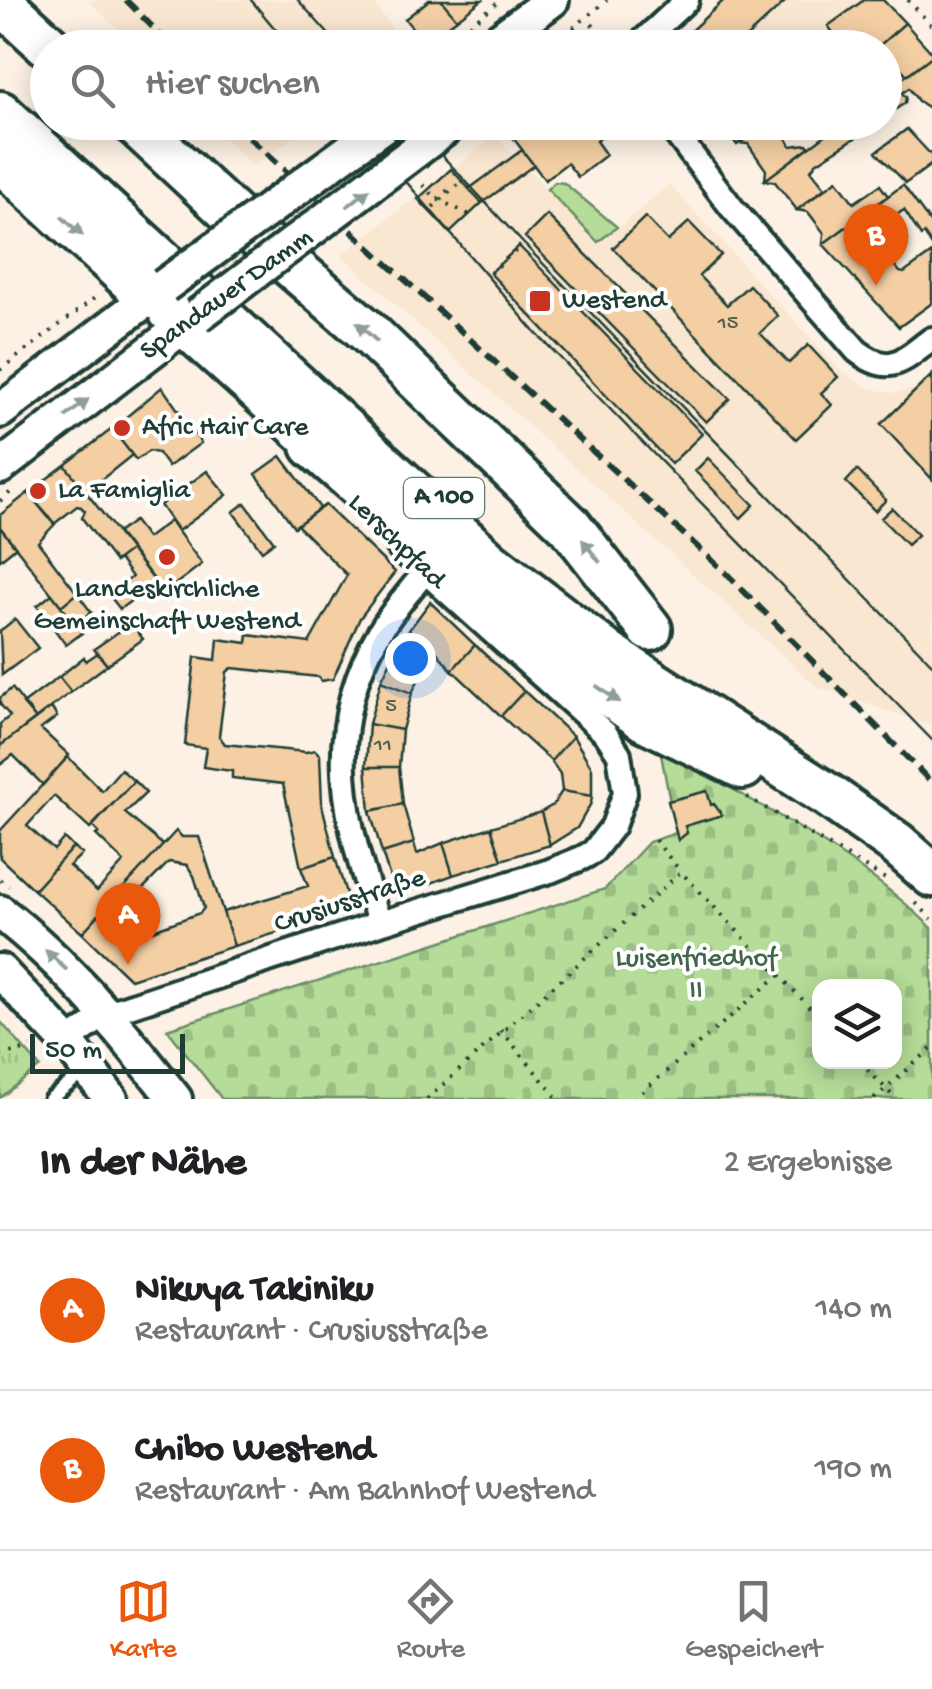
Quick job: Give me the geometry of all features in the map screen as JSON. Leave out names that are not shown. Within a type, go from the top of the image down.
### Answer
[{"type":"highway","points":[[0,1],[31,30]]},
{"type":"highway","name":"A 100","points":[[0,91],[30,119]]},
{"type":"highway","name":"A 100","points":[[0,113],[489,562],[610,655],[897,844],[917,882]]},
{"type":"highway","name":"A 100","points":[[53,140],[473,525],[564,602],[650,662],[825,772],[932,849]]},
{"type":"highway","points":[[153,140],[231,214],[367,331],[570,526],[650,629]]},
{"type":"highway","points":[[0,160],[156,291]]},
{"type":"highway","points":[[313,446],[561,661],[644,719],[731,762],[829,796]]},
{"type":"main road","points":[[514,30],[556,0]]},
{"type":"main road","points":[[536,30],[556,0]]},
{"type":"main road","name":"Spandauer Damm","points":[[0,411],[156,291],[231,214],[357,140]]},
{"type":"main road","name":"Spandauer Damm","points":[[0,467],[189,322],[294,268],[434,140]]},
{"type":"main road","name":"Lerschpfad","points":[[156,291],[313,446]]},
{"type":"main road","points":[[0,912],[58,960],[108,1013],[175,1099]]},
{"type":"main road","points":[[0,971],[67,1042],[112,1099]]},
{"type":"street","points":[[655,30],[688,0]]},
{"type":"street","points":[[681,140],[732,208],[857,351],[885,366],[904,360],[932,338]]},
{"type":"street","name":"Lerschpfad","points":[[313,446],[346,495],[606,734],[619,754],[625,794]]},
{"type":"street","points":[[380,923],[347,813],[342,748],[346,717],[353,690],[378,634],[426,572]]},
{"type":"street","name":"Crusiusstraße","points":[[67,1042],[108,1013],[582,858],[593,852],[613,826],[625,794]]},
{"type":"lane","points":[[50,1099],[88,1069]]},
{"type":"path","points":[[463,30],[502,0]]},
{"type":"path","points":[[571,30],[607,0]]},
{"type":"path","points":[[908,0],[932,26]]},
{"type":"path","points":[[592,24],[596,30]]},
{"type":"path","points":[[433,206],[460,182]]},
{"type":"path","points":[[424,185],[437,199],[466,216]]},
{"type":"path","points":[[437,199],[448,190],[443,185],[449,192]]},
{"type":"path","points":[[490,272],[520,247]]},
{"type":"path","points":[[0,370],[100,294]]},
{"type":"path","points":[[732,789],[917,882]]},
{"type":"path","points":[[655,840],[812,1010]]},
{"type":"path","points":[[426,1099],[681,872]]},
{"type":"path","points":[[634,1099],[779,975]]},
{"type":"path","points":[[501,1030],[558,1099]]},
{"type":"path","points":[[0,1055],[30,1046]]},
{"type":"path","points":[[874,1099],[932,1048]]},
{"type":"path","points":[[867,1069],[896,1099]]},
{"type":"shaded area","points":[[88,0],[372,0],[393,30],[118,30]]},
{"type":"shaded area","points":[[724,0],[883,0],[905,23],[896,30],[692,30]]},
{"type":"shaded area","points":[[226,140],[289,140],[253,167]]},
{"type":"shaded area","points":[[491,140],[500,140],[600,244],[669,184],[834,364],[852,378],[868,388],[892,393],[915,389],[932,375],[932,726],[817,687],[341,255]]},
{"type":"green space","points":[[555,182],[564,183],[617,227],[598,242],[547,189]]},
{"type":"green space","name":"Luisenfriedhof II","points":[[660,749],[837,852],[932,928],[932,1099],[222,1099],[167,1029],[605,889],[649,842],[676,833]]},
{"type":"green space","points":[[0,1021],[40,1067],[0,1098]]},
{"type":"building","points":[[429,0],[441,0],[457,19],[442,30],[414,30],[405,19]]},
{"type":"building","points":[[441,0],[482,0],[457,19]]},
{"type":"building","points":[[724,0],[787,0],[754,30],[692,30]]},
{"type":"building","points":[[864,0],[883,0],[905,23],[897,30],[831,30],[828,26]]},
{"type":"building","points":[[905,23],[932,53],[907,75],[902,69],[902,30],[897,30]]},
{"type":"building","points":[[932,56],[932,110],[918,101],[909,88],[902,93],[902,78]]},
{"type":"building","points":[[907,129],[932,156],[932,164],[906,183],[876,152],[892,140],[902,140],[902,133]]},
{"type":"building","points":[[515,140],[597,140],[606,155],[578,177],[567,163],[545,180]]},
{"type":"building","points":[[788,140],[791,146],[809,147],[765,180],[766,170],[748,144],[739,143]]},
{"type":"building","points":[[819,140],[852,140],[816,163],[811,170],[825,188],[797,210],[775,182],[765,180]]},
{"type":"building","points":[[522,150],[534,165],[482,203],[469,189]]},
{"type":"building","points":[[451,169],[482,203],[450,233],[418,199]]},
{"type":"building","points":[[837,180],[854,203],[880,185],[888,196],[823,244],[824,233],[808,212],[797,210]]},
{"type":"building","points":[[903,185],[932,225],[932,246],[904,210],[867,234],[900,272],[932,253],[932,303],[899,327],[823,244]]},
{"type":"building","points":[[547,215],[730,399],[706,422],[525,237]]},
{"type":"building","points":[[645,217],[668,241],[689,222],[721,255],[699,276],[727,305],[749,285],[778,316],[760,333],[789,363],[808,345],[838,377],[821,393],[832,405],[796,439],[613,248]]},
{"type":"building","points":[[519,246],[702,434],[671,464],[490,273]]},
{"type":"building","points":[[932,375],[932,479],[881,424]]},
{"type":"building","points":[[162,387],[201,443],[168,467],[158,453],[149,451],[136,460],[112,429]]},
{"type":"building","points":[[112,429],[132,455],[86,492],[65,465]]},
{"type":"building","points":[[281,456],[320,508],[294,527],[256,474]]},
{"type":"building","points":[[708,458],[754,505],[741,518],[695,471]]},
{"type":"building","points":[[65,465],[131,550],[115,562],[82,518],[85,511],[81,507],[54,524],[28,493]]},
{"type":"building","points":[[857,470],[886,500],[875,511],[846,482]]},
{"type":"building","points":[[207,471],[227,495],[178,531],[160,505]]},
{"type":"building","points":[[28,493],[55,524],[38,542],[77,593],[61,606],[0,527],[0,515]]},
{"type":"building","points":[[245,503],[274,542],[262,551],[233,512]]},
{"type":"building","points":[[325,505],[395,572],[360,618],[333,679],[321,681],[319,677],[232,668],[227,672],[219,736],[225,744],[315,750],[320,755],[322,805],[335,857],[301,868],[283,784],[232,778],[232,771],[203,767],[206,748],[185,745],[195,657],[216,660],[218,639],[247,643],[248,635],[309,643],[347,575],[297,525]]},
{"type":"building","points":[[892,508],[918,535],[907,545],[881,518]]},
{"type":"building","name":"Landeskirchliche Gemeinschaft Westend","points":[[134,521],[147,538],[170,521],[202,564],[164,593],[117,533]]},
{"type":"building","points":[[0,527],[16,547],[0,560]]},
{"type":"building","points":[[131,550],[156,582],[120,609],[109,595],[132,577],[119,559]]},
{"type":"building","points":[[77,593],[91,612],[75,624],[61,606]]},
{"type":"building","points":[[52,594],[82,633],[66,645],[37,606]]},
{"type":"building","points":[[430,602],[475,645],[452,670],[435,650],[429,658],[400,642]]},
{"type":"building","points":[[15,619],[38,648],[2,675],[0,631]]},
{"type":"building","points":[[131,623],[143,639],[107,665],[94,649]]},
{"type":"building","points":[[400,642],[429,658],[412,693],[381,681]]},
{"type":"building","points":[[475,645],[524,691],[501,716],[452,670]]},
{"type":"building","points":[[98,653],[107,665],[71,692],[59,677],[84,657],[86,661]]},
{"type":"building","points":[[59,677],[71,692],[36,719],[23,704]]},
{"type":"building","points":[[381,681],[412,693],[402,730],[369,724]]},
{"type":"building","points":[[12,688],[36,719],[0,746],[0,724],[10,716],[0,698]]},
{"type":"building","points":[[524,691],[573,736],[551,761],[501,716]]},
{"type":"building","points":[[51,707],[57,717],[41,729],[69,755],[43,785],[13,755],[0,765],[0,746]]},
{"type":"building","points":[[369,724],[402,730],[399,767],[366,767]]},
{"type":"building","points":[[573,736],[592,768],[592,796],[562,791],[560,774],[551,761]]},
{"type":"building","points":[[68,757],[102,791],[121,769],[134,781],[90,829],[54,796],[27,826],[54,850],[64,838],[73,847],[34,890],[0,858],[0,831]]},
{"type":"building","points":[[366,767],[399,767],[403,804],[370,811]]},
{"type":"building","points":[[134,781],[146,793],[125,813],[163,845],[82,933],[34,890],[73,847],[82,854],[69,866],[97,891],[124,862],[92,826]]},
{"type":"building","points":[[562,791],[592,796],[591,803],[577,828],[550,845],[541,812],[553,805]]},
{"type":"building","points":[[707,791],[711,805],[722,815],[685,826],[687,833],[678,840],[668,801]]},
{"type":"building","points":[[403,804],[414,843],[382,853],[370,811]]},
{"type":"building","points":[[541,812],[550,845],[502,860],[491,827]]},
{"type":"building","points":[[491,827],[502,860],[453,875],[443,843]]},
{"type":"building","points":[[176,831],[182,837],[199,837],[234,946],[130,979],[82,933]],"holes":[[[169,862],[187,865],[204,908],[200,913],[142,934],[119,913]]]},
{"type":"building","points":[[414,843],[417,854],[443,843],[453,875],[396,896],[382,853]]},
{"type":"building","points":[[335,857],[351,910],[234,946],[223,912],[308,886],[301,868]]},
{"type":"tram line","points":[[251,0],[276,30]]},
{"type":"tram line","points":[[298,0],[325,30]]},
{"type":"tram line","points":[[370,140],[536,333],[932,740]]},
{"type":"tram line","points":[[428,140],[932,664]]},
{"type":"railway","points":[[126,0],[155,30]]},
{"type":"railway","points":[[252,140],[724,571],[932,783]]},
{"type":"place","name":"Chibo Westend","points":[[876,286]]},
{"type":"place","name":"Westend","points":[[540,301]]},
{"type":"place","name":"Afric Hair Care","points":[[122,428]]},
{"type":"place","name":"La Famiglia","points":[[38,491]]},
{"type":"place","name":"Landeskirchliche Gemeinschaft Westend","points":[[167,557]]},
{"type":"place","name":"Nikuya Takiniku","points":[[128,965]]}]
